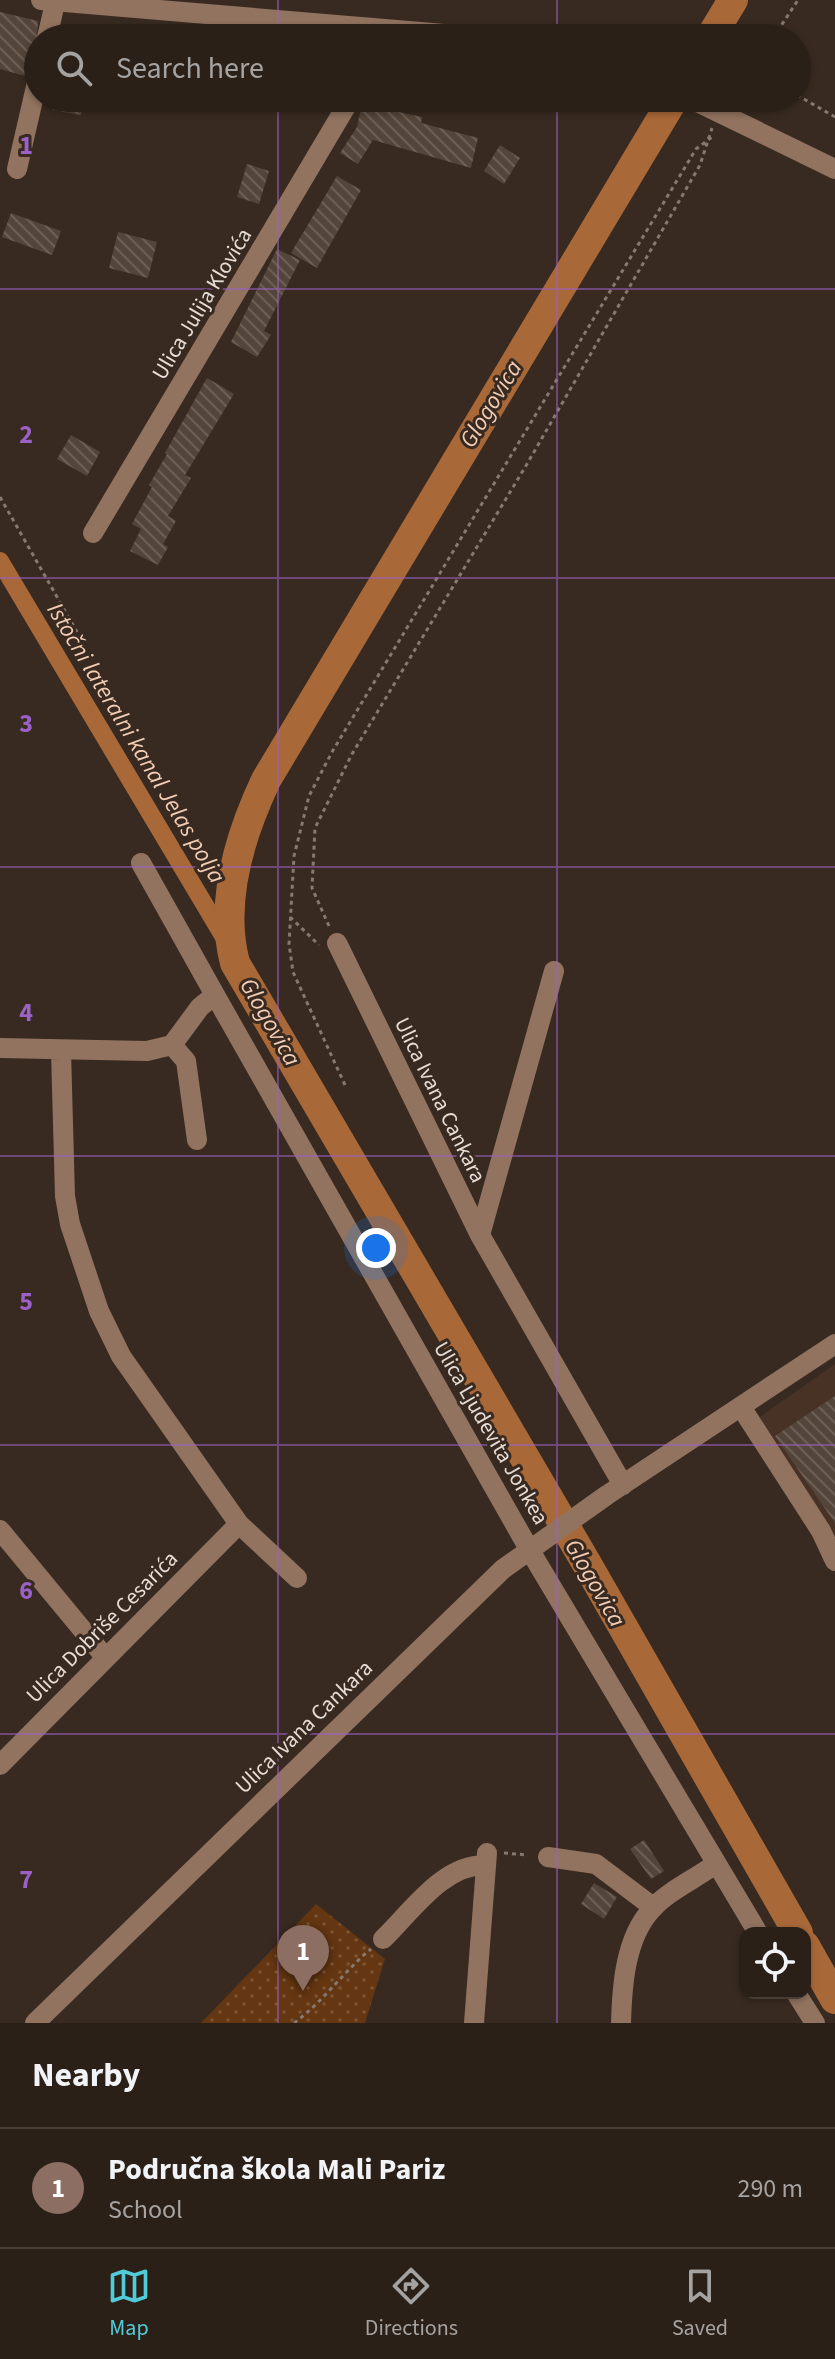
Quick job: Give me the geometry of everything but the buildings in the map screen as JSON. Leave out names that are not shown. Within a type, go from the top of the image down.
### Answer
[{"type":"street","points":[[47,24],[48,2],[142,4],[301,24]]},
{"type":"street","points":[[17,169],[30,112]]},
{"type":"street","name":"Ulica Julija Klovića","points":[[93,533],[343,112]]},
{"type":"street","points":[[717,112],[835,169]]},
{"type":"street","name":"Ulica Ljudevita Jonkea","points":[[141,863],[535,1545],[714,1865],[754,1927]]},
{"type":"street","name":"Ulica Ivana Cankara","points":[[337,943],[480,1235],[615,1490]]},
{"type":"street","points":[[480,1235],[554,971]]},
{"type":"street","points":[[0,1048],[147,1051],[172,1045],[200,1007],[215,995]]},
{"type":"street","points":[[172,1045],[186,1061],[197,1140]]},
{"type":"street","points":[[61,1051],[65,1196],[70,1224],[99,1311],[121,1356],[239,1524],[297,1578]]},
{"type":"street","name":"Ulica Ivana Cankara","points":[[35,2023],[477,1592],[535,1545],[835,1344]]},
{"type":"street","points":[[741,1407],[821,1531],[835,1561]]},
{"type":"street","name":"Ulica Dobriše Cesarića","points":[[0,1765],[239,1524]]},
{"type":"street","points":[[0,1530],[105,1657]]},
{"type":"street","points":[[548,1857],[596,1864],[653,1907]]},
{"type":"street","points":[[383,1939],[452,1872],[486,1859],[474,2023]]},
{"type":"street","points":[[621,2023],[626,1965],[642,1923],[653,1907],[714,1865]]},
{"type":"street","points":[[800,1999],[815,2023]]},
{"type":"path","points":[[782,24],[798,0]]},
{"type":"path","points":[[811,103],[835,117]]},
{"type":"path","points":[[337,943],[312,888],[315,828],[352,754],[527,464],[700,165],[712,137],[711,112]]},
{"type":"path","points":[[345,1085],[293,972],[289,944],[294,856],[309,796],[340,738],[696,149],[712,137]]},
{"type":"path","points":[[0,497],[77,632]]},
{"type":"path","points":[[486,1859],[548,1857]]},
{"type":"path","points":[[294,2023],[313,2009],[340,1975],[383,1939]]},
{"type":"shaded area","points":[[835,1364],[835,1538],[757,1419]]},
{"type":"shaded area","points":[[316,1904],[385,1959],[365,2023],[201,2023]]},
{"type":"waterway","name":"Glogovica","points":[[718,24],[733,0]]},
{"type":"waterway","name":"Glogovica","points":[[666,112],[266,780],[241,846],[229,916],[235,963],[587,1564],[795,1927]]},
{"type":"waterway","name":"Istočni lateralni kanal Jelas polja","points":[[0,561],[231,949]]},
{"type":"waterway","name":"Glogovica","points":[[811,1957],[835,1999]]},
{"type":"place","name":"Područna škola Mali Pariz","points":[[303,1991]]}]
